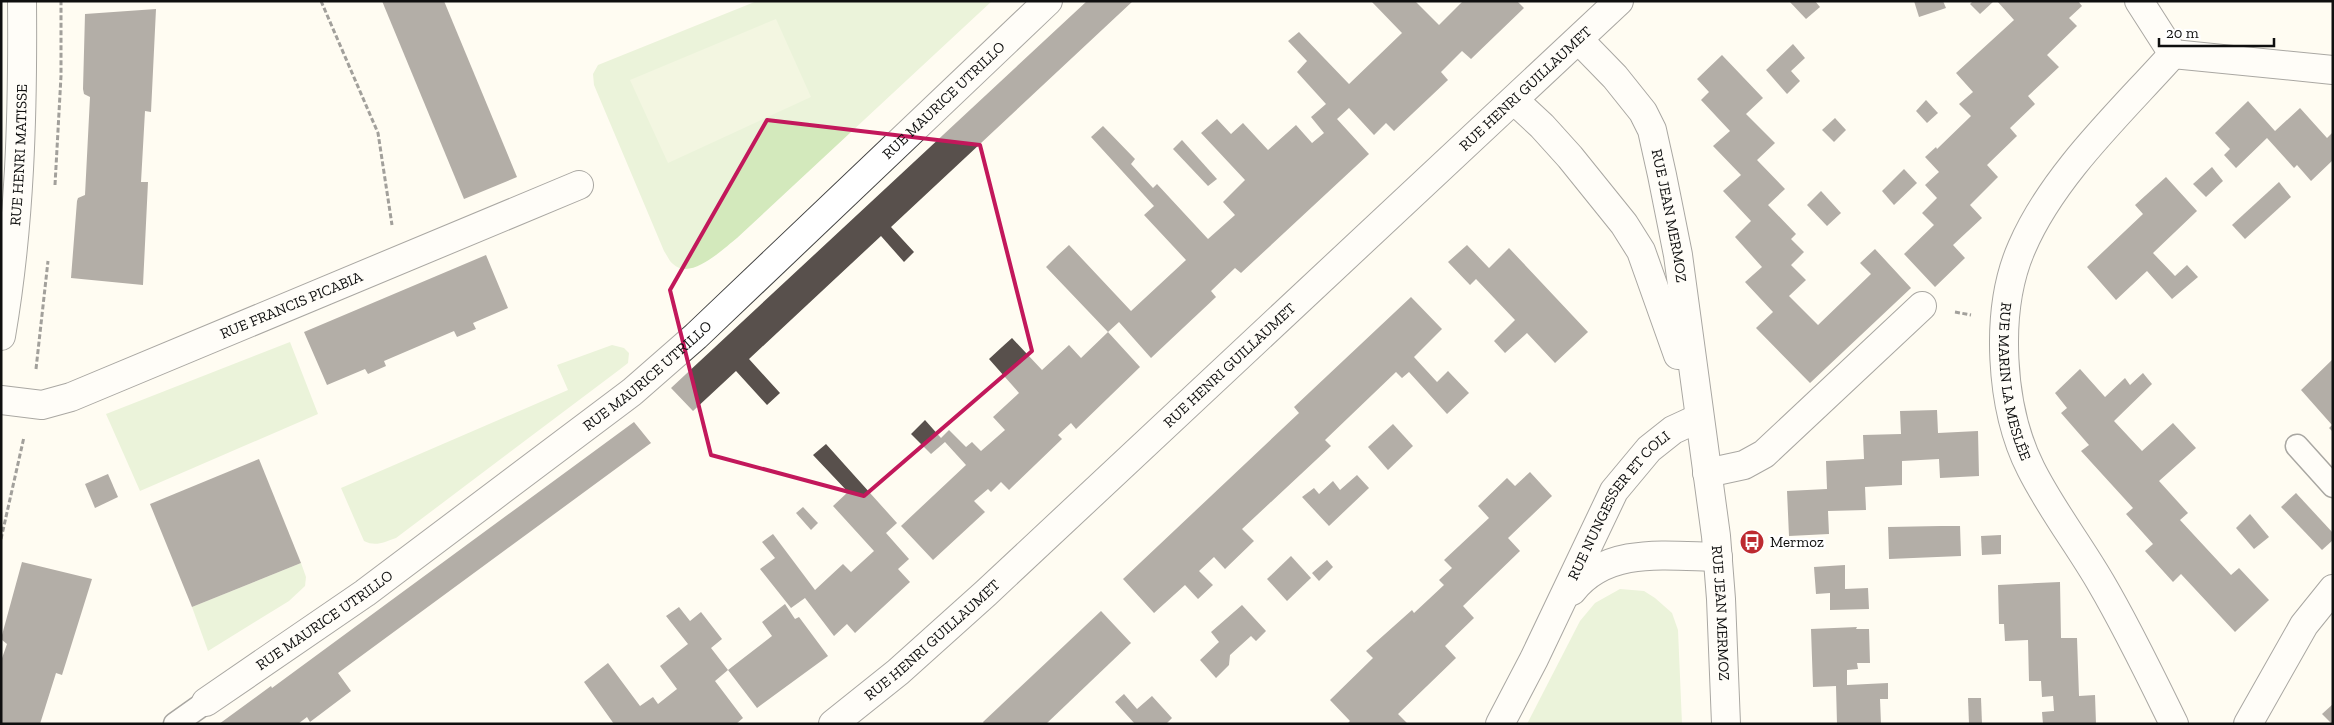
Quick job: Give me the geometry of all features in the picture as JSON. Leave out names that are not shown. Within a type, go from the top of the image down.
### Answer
[{"type":"street","name":"RUE HENRI MATISSE","points":[[1,336],[13,248],[18,191],[22,1]]},
{"type":"street","name":"RUE MAURICE UTRILLO","points":[[206,702],[365,593],[632,392],[696,336],[1048,1]]},
{"type":"street","name":"RUE HENRI GUILLAUMET","points":[[834,724],[898,672],[964,613],[1619,1]]},
{"type":"street","points":[[2139,1],[2173,54],[2333,70]]},
{"type":"street","name":"RUE JEAN MERMOZ","points":[[1578,40],[1633,96],[1644,112],[1652,130],[1678,255],[1718,557],[1726,724]]},
{"type":"street","name":"RUE MARIN LA MESLÉE","points":[[2173,54],[2090,146],[2061,182],[2038,217],[2022,248],[2012,277],[2006,322],[2006,376],[2020,445],[2041,487],[2102,584],[2174,724]]},
{"type":"street","name":"RUE JEAN MERMOZ","points":[[1514,100],[1570,157],[1624,224],[1641,251],[1666,317],[1699,418]]},
{"type":"street","name":"RUE FRANCIS PICABIA","points":[[1,400],[31,405],[57,402],[578,185]]},
{"type":"street","points":[[1707,473],[1744,465],[1764,454],[1922,306]]},
{"type":"street","name":"RUE NUNGESSER ET COLI","points":[[1500,724],[1614,491],[1649,449],[1674,430],[1699,418]]},
{"type":"street","name":"RUE NUNGESSER ET COLI","points":[[1557,610],[1582,578],[1610,562],[1649,555],[1718,557]]},
{"type":"street","points":[[2248,724],[2304,625],[2333,589]]},
{"type":"lane","points":[[2297,446],[2333,486]]},
{"type":"lane","points":[[175,724],[206,702]]},
{"type":"path","points":[[321,1],[378,133],[398,260]]},
{"type":"path","points":[[1922,306],[2006,322]]},
{"type":"highlighted area","points":[[767,120],[980,145],[1032,351],[864,496],[711,455],[670,290]]},
{"type":"green space","points":[[757,1],[992,1],[737,238],[706,262],[689,269],[680,268],[672,263],[664,251],[594,85],[593,74],[598,65]]},
{"type":"green space","points":[[776,19],[811,97],[668,163],[630,80]]},
{"type":"green space","points":[[290,342],[318,414],[140,491],[106,414]]},
{"type":"green space","points":[[612,345],[624,348],[629,353],[628,363],[396,538],[376,544],[364,541],[341,488],[568,390],[557,365]]},
{"type":"green space","points":[[301,563],[306,577],[305,586],[289,601],[208,651],[192,607]]},
{"type":"green space","points":[[1620,589],[1644,591],[1672,613],[1678,630],[1682,724],[1527,724],[1580,621],[1595,603]]},
{"type":"building","points":[[382,1],[444,1],[517,177],[464,199]]},
{"type":"building","points":[[1087,1],[1133,1],[891,227],[914,252],[904,262],[881,236],[749,359],[780,393],[767,405],[736,371],[693,411],[671,388]]},
{"type":"building","points":[[1371,1],[1415,1],[1439,25],[1463,1],[1517,1],[1524,8],[1471,59],[1462,51],[1441,72],[1448,80],[1394,131],[1386,123],[1374,135],[1349,108],[1337,119],[1369,154],[1241,273],[1235,268],[1211,291],[1216,297],[1151,358],[1119,322],[1108,332],[1046,267],[1057,256],[1069,245],[1131,311],[1186,260],[1144,215],[1154,206],[1091,137],[1103,126],[1135,159],[1131,164],[1153,188],[1157,184],[1208,239],[1235,215],[1223,202],[1245,180],[1201,133],[1217,119],[1231,134],[1243,123],[1268,150],[1296,125],[1312,143],[1324,133],[1311,117],[1326,104],[1297,72],[1307,61],[1288,41],[1299,32],[1349,84],[1402,33]]},
{"type":"building","points":[[1789,1],[1815,1],[1820,7],[1806,19]]},
{"type":"building","points":[[1914,1],[1943,1],[1946,8],[1919,17]]},
{"type":"building","points":[[1973,1],[1994,1],[1980,14],[1970,4]]},
{"type":"building","points":[[1997,1],[2078,1],[2082,6],[2069,18],[2077,26],[2047,55],[2059,67],[2028,96],[2035,104],[2010,128],[2017,136],[1987,165],[1998,177],[1970,205],[1982,218],[1953,245],[1965,258],[1935,287],[1904,254],[1934,225],[1922,213],[1937,198],[1925,185],[1939,172],[1925,157],[1936,147],[1937,149],[1971,116],[1959,104],[1973,92],[1956,73],[2014,20]]},
{"type":"building","points":[[156,9],[151,112],[145,111],[141,182],[148,182],[143,285],[71,278],[77,201],[78,198],[85,195],[90,97],[84,94],[83,89],[85,14]]},
{"type":"building","points":[[1793,44],[1805,58],[1791,71],[1800,81],[1787,94],[1766,70]]},
{"type":"building","points":[[1722,55],[1763,98],[1746,114],[1775,143],[1757,160],[1785,189],[1768,205],[1796,234],[1791,239],[1804,252],[1791,265],[1806,280],[1789,296],[1818,325],[1871,274],[1860,263],[1875,249],[1911,288],[1810,383],[1756,328],[1773,312],[1745,282],[1762,267],[1735,237],[1751,221],[1723,191],[1741,175],[1713,146],[1730,131],[1701,100],[1709,92],[1697,79]]},
{"type":"building","points":[[1926,100],[1938,113],[1927,123],[1916,111]]},
{"type":"building","points":[[2248,101],[2275,131],[2300,108],[2327,138],[2333,132],[2333,160],[2311,181],[2297,165],[2294,168],[2267,138],[2236,168],[2224,155],[2230,149],[2215,133]]},
{"type":"building","points":[[1835,118],[1846,130],[1834,142],[1822,130]]},
{"type":"building","points":[[1182,140],[1217,179],[1208,186],[1173,149]]},
{"type":"building","points":[[2212,167],[2223,181],[2206,197],[2193,184]]},
{"type":"building","points":[[1904,169],[1917,183],[1894,205],[1882,191]]},
{"type":"building","points":[[2166,177],[2197,211],[2153,253],[2175,276],[2187,265],[2198,277],[2172,299],[2147,271],[2116,300],[2087,267],[2143,214],[2135,205]]},
{"type":"building","points":[[2279,182],[2291,197],[2245,239],[2232,225]]},
{"type":"building","points":[[1821,191],[1841,213],[1827,226],[1807,205]]},
{"type":"building","points":[[1467,245],[1489,268],[1509,248],[1588,332],[1555,363],[1527,333],[1505,353],[1494,341],[1515,320],[1476,279],[1470,285],[1448,262]]},
{"type":"building","points":[[486,255],[508,308],[473,323],[476,329],[457,337],[454,331],[384,361],[386,366],[368,374],[365,369],[327,385],[304,332]]},
{"type":"building","points":[[1411,297],[1442,329],[1414,357],[1437,382],[1448,371],[1469,393],[1447,414],[1409,372],[1402,378],[1396,372],[1325,440],[1331,446],[1242,529],[1254,541],[1225,569],[1214,557],[1199,571],[1213,585],[1198,599],[1185,585],[1154,613],[1123,579],[1299,413],[1294,407]]},
{"type":"building","points":[[1108,332],[1140,367],[1076,429],[1071,423],[1058,435],[1062,439],[1009,490],[1001,482],[991,492],[988,489],[974,501],[985,512],[933,560],[901,526],[966,465],[945,442],[931,454],[911,434],[925,420],[941,438],[949,430],[966,447],[972,442],[981,451],[1005,430],[993,417],[1019,393],[989,359],[1012,338],[1042,370],[1069,345],[1081,358]]},
{"type":"building","points":[[2333,359],[2333,432],[2329,428],[2332,425],[2301,390]]},
{"type":"building","points":[[2080,369],[2105,397],[2125,378],[2130,385],[2143,373],[2152,384],[2114,421],[2142,451],[2173,423],[2196,448],[2159,481],[2188,513],[2180,520],[2231,575],[2239,568],[2269,600],[2235,632],[2181,574],[2173,582],[2145,551],[2153,544],[2126,514],[2133,508],[2081,451],[2089,445],[2061,413],[2067,408],[2055,393]]},
{"type":"building","points":[[1937,410],[1938,433],[1978,431],[1979,476],[1940,478],[1939,459],[1902,461],[1902,485],[1865,487],[1866,510],[1828,511],[1829,534],[1789,536],[1787,491],[1827,489],[1826,461],[1864,459],[1863,435],[1901,434],[1900,411]]},
{"type":"building","points":[[634,422],[651,443],[338,673],[351,691],[310,722],[307,717],[298,724],[219,724],[271,686],[272,688]]},
{"type":"building","points":[[1393,424],[1413,446],[1388,470],[1368,447]]},
{"type":"building","points":[[826,444],[897,523],[886,533],[909,559],[898,569],[910,582],[855,633],[847,624],[834,636],[805,598],[791,608],[760,569],[775,558],[762,542],[773,534],[815,590],[843,564],[851,572],[874,551],[833,506],[848,492],[813,455]]},
{"type":"building","points":[[259,459],[301,563],[192,607],[150,504]]},
{"type":"building","points":[[1530,472],[1552,496],[1508,538],[1520,551],[1463,606],[1474,618],[1445,646],[1456,658],[1398,714],[1408,724],[1347,724],[1350,721],[1330,700],[1373,658],[1366,651],[1412,610],[1414,613],[1444,585],[1439,580],[1452,568],[1444,560],[1489,518],[1478,506],[1507,478],[1515,486]]},
{"type":"building","points":[[108,474],[118,497],[95,508],[85,484]]},
{"type":"building","points":[[1357,475],[1369,488],[1329,526],[1302,497],[1314,488],[1319,494],[1333,481],[1340,490]]},
{"type":"building","points":[[2296,493],[2333,533],[2333,540],[2322,550],[2281,507]]},
{"type":"building","points":[[803,507],[818,523],[811,530],[796,513]]},
{"type":"building","points":[[2250,514],[2269,537],[2254,549],[2236,528]]},
{"type":"building","points":[[1960,526],[1961,556],[1889,559],[1888,527]]},
{"type":"building","points":[[2001,535],[2001,554],[1982,555],[1981,536]]},
{"type":"building","points":[[1291,556],[1311,578],[1287,601],[1267,579]]},
{"type":"building","points":[[1327,560],[1333,567],[1319,581],[1312,573]]},
{"type":"building","points":[[22,562],[92,579],[62,675],[56,673],[40,724],[1,724],[1,661],[7,644],[2,640],[2,635]]},
{"type":"building","points":[[1845,565],[1845,589],[1868,588],[1869,609],[1830,610],[1830,593],[1816,594],[1814,567]]},
{"type":"building","points":[[2060,582],[2061,638],[2077,638],[2079,696],[2095,695],[2096,724],[2043,724],[2042,712],[2054,711],[2053,696],[2042,697],[2041,681],[2029,681],[2028,640],[2005,641],[2004,624],[1999,624],[1998,585]]},
{"type":"building","points":[[785,604],[795,619],[799,617],[828,656],[757,708],[728,670],[772,636],[762,622]]},
{"type":"building","points":[[1242,605],[1266,631],[1256,641],[1251,636],[1230,655],[1229,665],[1216,678],[1200,660],[1219,642],[1211,632]]},
{"type":"building","points":[[679,607],[690,621],[701,612],[722,639],[711,648],[728,670],[715,681],[743,718],[736,724],[614,724],[584,682],[608,663],[640,706],[653,697],[658,704],[677,689],[660,666],[688,644],[666,616]]},
{"type":"building","points":[[1101,611],[1131,643],[1046,724],[984,724],[983,722]]},
{"type":"building","points":[[1857,627],[1856,629],[1869,629],[1870,663],[1857,663],[1858,669],[1847,670],[1847,685],[1888,683],[1888,699],[1880,699],[1881,724],[1837,724],[1836,686],[1813,687],[1811,629]]},
{"type":"building","points":[[1124,694],[1137,709],[1152,696],[1172,718],[1166,724],[1135,724],[1115,702]]},
{"type":"building","points":[[1968,698],[1981,698],[1982,724],[1969,724]]},
{"type":"building","points":[[2333,704],[2333,724],[2332,724],[2322,714]]},
{"type":"place","name":"Mermoz","points":[[1752,542]]}]
